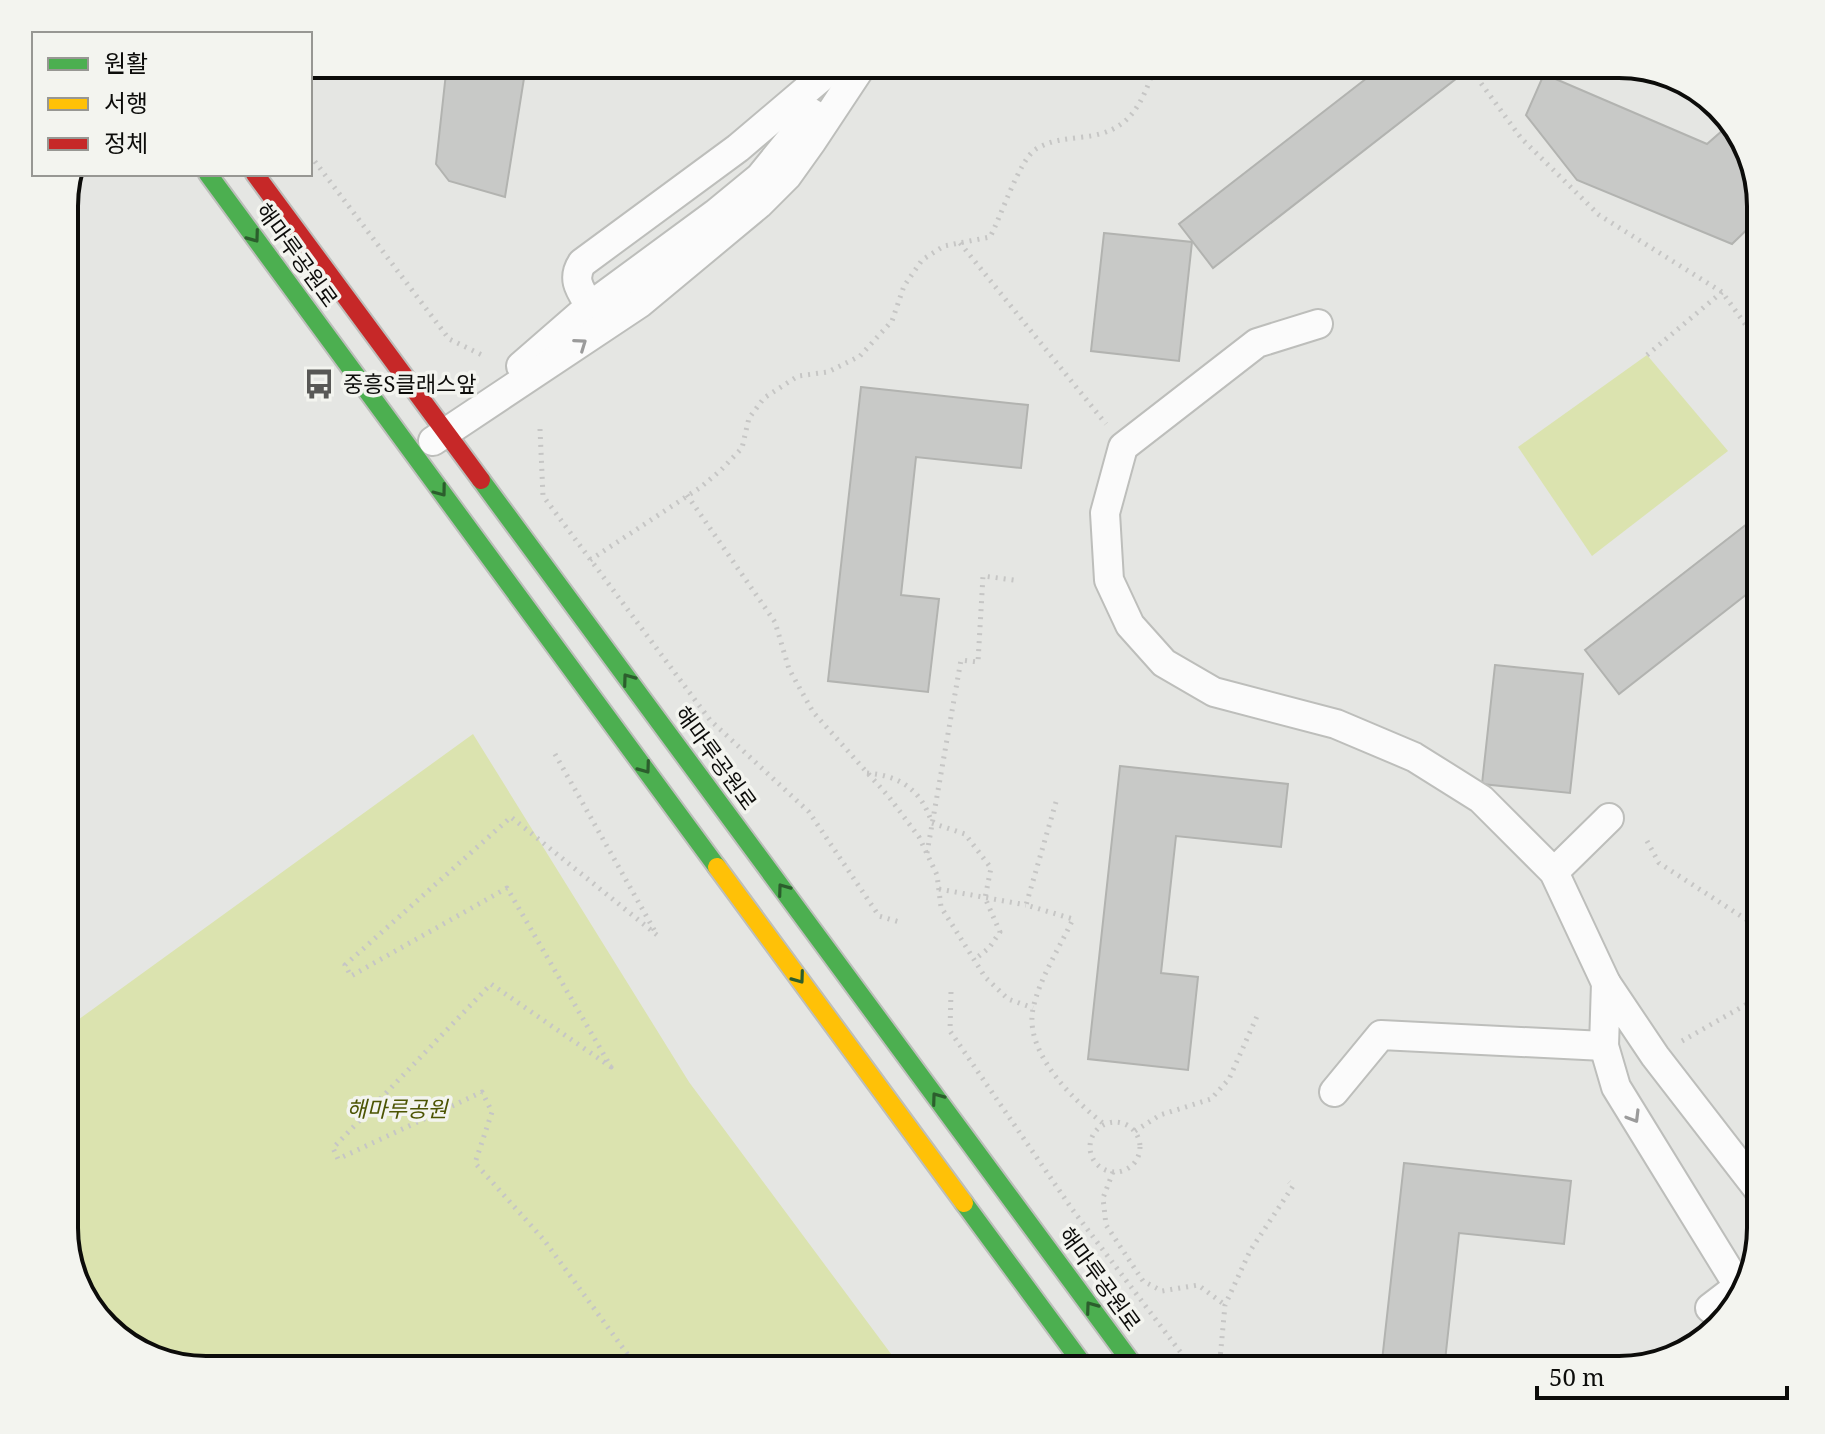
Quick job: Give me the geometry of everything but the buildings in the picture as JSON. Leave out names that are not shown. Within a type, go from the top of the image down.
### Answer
[{"type":"street","points":[[590,306],[576,284],[582,263],[738,148],[820,78]]},
{"type":"street","points":[[445,432],[590,306],[760,177],[841,78]]},
{"type":"street","points":[[414,455],[640,303],[759,204],[795,165],[854,78]]},
{"type":"street","points":[[738,148],[760,177]]},
{"type":"street","name":"해마루공원로","points":[[209,176],[1077,1356]]},
{"type":"street","name":"해마루공원로","points":[[256,176],[1127,1356]]},
{"type":"street","points":[[647,216],[670,247]]},
{"type":"street","points":[[1318,324],[1257,343],[1123,447],[1105,513],[1109,580],[1130,625],[1164,663],[1214,692],[1336,724],[1414,757],[1481,799],[1554,872],[1606,983],[1655,1056],[1747,1175]]},
{"type":"street","points":[[1554,872],[1609,818]]},
{"type":"street","points":[[1606,983],[1604,1046],[1616,1087],[1736,1281]]},
{"type":"street","points":[[1334,1092],[1381,1035],[1604,1046]]},
{"type":"street","points":[[1710,1308],[1728,1294]]},
{"type":"path","points":[[590,560],[701,487],[742,448],[749,418],[764,398],[798,376],[828,372],[860,356],[892,321],[904,286],[922,260],[944,246],[990,237],[1014,182],[1033,151],[1057,139],[1086,137],[1115,130],[1135,113],[1150,78]]},
{"type":"path","points":[[1477,78],[1521,138],[1599,215],[1722,292],[1747,327]]},
{"type":"path","points":[[312,158],[449,339],[482,355]]},
{"type":"path","points":[[960,243],[1123,447]]},
{"type":"path","points":[[1647,355],[1722,292]]},
{"type":"path","points":[[540,429],[543,496],[590,560],[710,720],[809,812],[879,916],[903,923]]},
{"type":"path","points":[[687,495],[775,622],[789,669],[813,712],[919,837],[937,875],[941,907],[985,977],[1008,999],[1033,1008]]},
{"type":"path","points":[[927,853],[961,660],[978,662],[983,576],[1014,580]]},
{"type":"path","points":[[555,754],[657,935],[511,817],[345,965],[351,976],[507,888],[611,1067],[491,984],[333,1148],[338,1159],[482,1092],[492,1112],[475,1163],[544,1240],[629,1356]]},
{"type":"path","points":[[867,773],[903,781],[917,792],[932,823]]},
{"type":"path","points":[[1026,905],[1056,802]]},
{"type":"path","points":[[932,823],[965,834],[991,868],[985,898],[1000,932],[989,948],[974,960]]},
{"type":"path","points":[[1647,841],[1659,863],[1747,920]]},
{"type":"path","points":[[939,889],[1026,905],[1073,919],[1033,1008],[1032,1033],[1052,1072],[1079,1105],[1104,1124]]},
{"type":"path","points":[[951,992],[950,1031],[1072,1209],[1183,1356]]},
{"type":"path","points":[[1655,1056],[1747,1004]]},
{"type":"path","points":[[1135,1131],[1160,1115],[1211,1099],[1229,1079],[1258,1014]]},
{"type":"path","points":[[1121,1122],[1135,1131],[1141,1146],[1136,1162],[1122,1172],[1098,1166],[1090,1152],[1092,1136],[1104,1124],[1121,1122]]},
{"type":"path","points":[[1113,1172],[1103,1198],[1106,1225],[1143,1281],[1162,1291],[1198,1285],[1225,1305]]},
{"type":"path","points":[[1220,1356],[1225,1305],[1250,1251],[1293,1186],[1289,1182]]},
{"type":"green space","points":[[1647,355],[1728,451],[1592,556],[1518,447]]},
{"type":"green space","name":"해마루공원","points":[[473,734],[689,1082],[893,1356],[206,1356],[181,1354],[149,1343],[128,1330],[110,1312],[95,1292],[82,1261],[78,1237],[78,1020]]},
{"type":"traffic: fast","points":[[209,176],[717,867]]},
{"type":"traffic: fast","points":[[481,480],[1127,1356]]},
{"type":"traffic: fast","points":[[964,1203],[1077,1356]]},
{"type":"traffic: slow","points":[[717,867],[964,1203]]},
{"type":"traffic: jam","points":[[256,176],[481,480]]},
{"type":"place","name":"중흥S클래스앞","points":[[319,384]]}]
